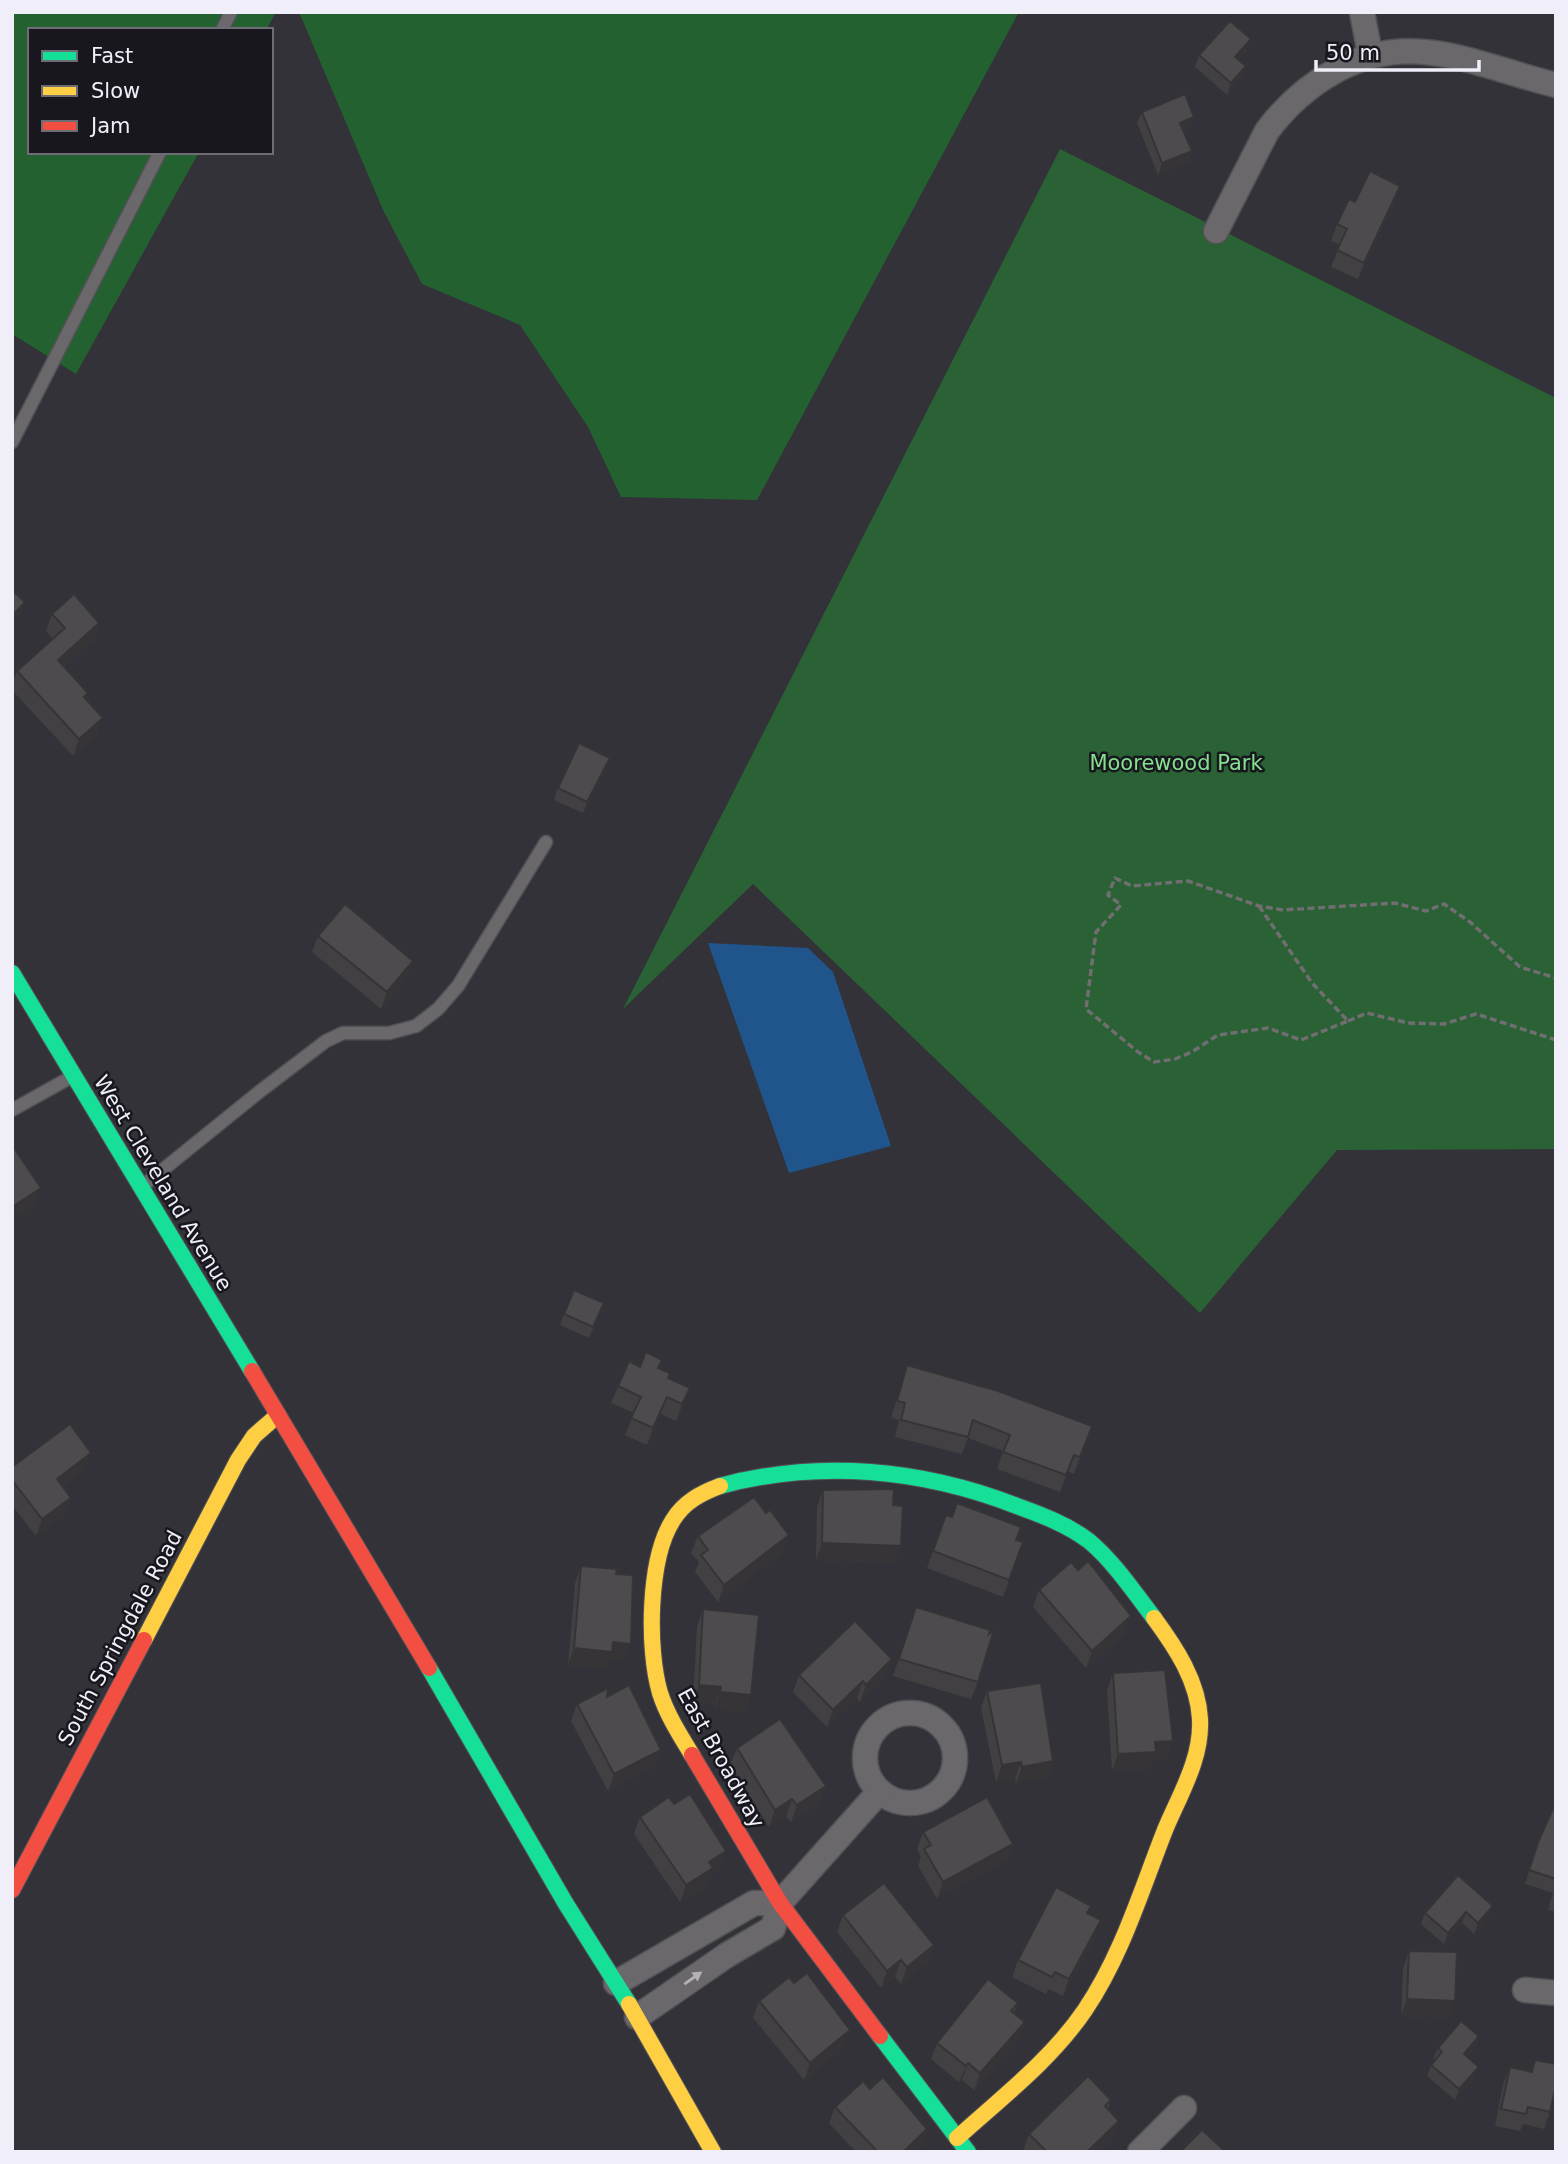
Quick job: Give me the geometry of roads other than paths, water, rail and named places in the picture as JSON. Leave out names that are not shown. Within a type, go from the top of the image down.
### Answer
[{"type":"street","points":[[1362,12],[1370,54]]},
{"type":"street","points":[[1216,232],[1267,131],[1277,118],[1301,94],[1324,77],[1370,54],[1391,50],[1452,55],[1556,85]]},
{"type":"street","name":"West Cleveland Avenue","points":[[12,973],[278,1415]]},
{"type":"street","points":[[278,1415],[637,2017],[713,2152]]},
{"type":"street","name":"South Springdale Road","points":[[12,1890],[21,1854],[238,1460],[254,1436],[278,1415]]},
{"type":"street","name":"East Broadway","points":[[957,2138],[1037,2064],[1076,2022],[1098,1989],[1129,1924],[1166,1826],[1195,1762],[1200,1719],[1188,1675],[1161,1628],[1096,1547],[1053,1520],[987,1493],[942,1479],[887,1469],[801,1473],[740,1481],[710,1490],[679,1511],[666,1534],[656,1575],[654,1614],[657,1682],[661,1697],[675,1727],[780,1903],[957,2138],[968,2152]]},
{"type":"street","points":[[637,2017],[727,1955],[773,1928],[780,1903],[879,1792]]},
{"type":"street","points":[[616,1983],[754,1903],[780,1903]]},
{"type":"street","points":[[1525,1990],[1556,1993]]},
{"type":"street","points":[[1140,2152],[1184,2108]]},
{"type":"lane","points":[[223,28],[231,12]]},
{"type":"lane","points":[[12,442],[159,154]]},
{"type":"lane","points":[[141,1188],[259,1091],[326,1041],[343,1033],[389,1033],[416,1026],[438,1009],[458,986],[547,842]]},
{"type":"lane","points":[[12,1110],[74,1075]]},
{"type":"water","points":[[708,943],[808,948],[833,972],[891,1146],[789,1173]]},
{"type":"park label","name":"Moorewood Park","points":[[1176,763]]}]
